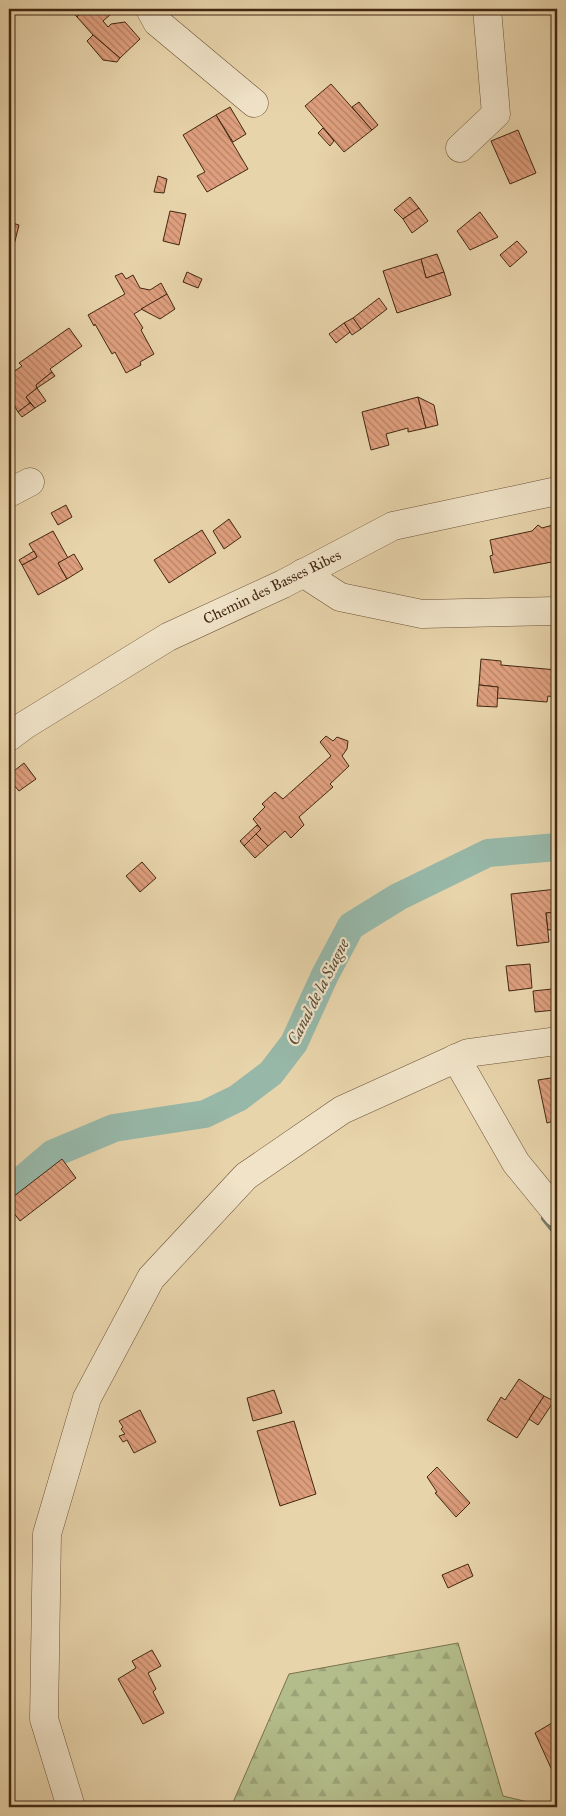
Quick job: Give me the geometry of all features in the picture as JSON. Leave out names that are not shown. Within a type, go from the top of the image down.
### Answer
[{"type":"street","points":[[150,9],[157,22],[254,103]]},
{"type":"street","points":[[460,148],[496,114],[487,9]]},
{"type":"street","name":"Chemin des Basses Ribes","points":[[9,737],[24,725],[168,637],[303,573],[392,526],[557,491]]},
{"type":"street","points":[[303,573],[340,597],[422,614],[557,611]]},
{"type":"street","points":[[71,1807],[44,1719],[47,1534],[86,1398],[151,1278],[246,1176],[342,1110],[468,1053],[557,1041]]},
{"type":"street","points":[[456,1058],[516,1163],[557,1213]]},
{"type":"green space","points":[[458,1643],[503,1796],[549,1807],[231,1807],[289,1674]]},
{"type":"building","points":[[70,9],[84,9],[77,17]]},
{"type":"building","points":[[84,9],[111,9],[111,14],[103,21],[108,27],[111,24],[125,22],[140,39],[120,58],[93,35],[77,17]]},
{"type":"building","points":[[93,35],[120,58],[117,62],[103,60],[87,41]]},
{"type":"building","points":[[331,84],[372,130],[344,152],[305,106]]},
{"type":"building","points":[[359,102],[378,125],[372,130],[352,107]]},
{"type":"building","points":[[230,107],[246,134],[233,142],[216,115]]},
{"type":"building","points":[[216,115],[248,169],[207,192],[197,176],[205,172],[183,135]]},
{"type":"building","points":[[323,128],[334,141],[330,146],[318,133]]},
{"type":"building","points":[[518,130],[536,173],[510,184],[491,141]]},
{"type":"building","points":[[158,176],[167,179],[164,193],[154,192]]},
{"type":"building","points":[[410,197],[419,208],[403,219],[394,210]]},
{"type":"building","points":[[419,208],[428,221],[412,233],[403,219]]},
{"type":"building","points":[[170,211],[186,214],[179,245],[163,241]]},
{"type":"building","points":[[480,212],[498,237],[470,250],[457,231]]},
{"type":"building","points":[[9,222],[19,225],[14,245],[9,243]]},
{"type":"building","points":[[517,241],[527,252],[510,267],[500,255]]},
{"type":"building","points":[[437,254],[444,272],[426,278],[421,259]]},
{"type":"building","points":[[421,259],[426,278],[444,272],[451,295],[397,313],[383,271]]},
{"type":"building","points":[[187,272],[202,279],[198,288],[183,282]]},
{"type":"building","points":[[122,273],[126,279],[133,275],[140,288],[150,290],[161,283],[167,294],[134,314],[143,328],[141,330],[154,354],[140,362],[141,365],[126,373],[115,352],[112,354],[88,315],[125,294],[115,276]]},
{"type":"building","points":[[167,294],[175,309],[160,319],[141,309]]},
{"type":"building","points":[[379,298],[387,309],[361,329],[353,318]]},
{"type":"building","points":[[353,318],[361,329],[352,335],[344,323]]},
{"type":"building","points":[[344,323],[350,332],[336,343],[329,334]]},
{"type":"building","points":[[69,328],[82,346],[50,369],[52,372],[36,385],[37,388],[26,397],[30,403],[18,412],[9,397],[9,375],[22,366],[19,363]]},
{"type":"building","points":[[52,372],[55,376],[37,388],[36,385]]},
{"type":"building","points":[[37,388],[46,401],[35,408],[26,397]]},
{"type":"building","points":[[418,397],[426,428],[408,432],[408,428],[386,434],[389,445],[371,450],[362,412]]},
{"type":"building","points":[[418,397],[434,405],[438,425],[426,428]]},
{"type":"building","points":[[30,403],[35,408],[22,417],[18,412]]},
{"type":"building","points":[[66,505],[72,517],[58,525],[51,513]]},
{"type":"building","points":[[229,519],[241,537],[224,549],[213,531]]},
{"type":"building","points":[[538,525],[542,528],[553,525],[557,541],[557,561],[494,573],[490,556],[493,555],[490,540],[532,531]]},
{"type":"building","points":[[202,530],[216,553],[169,583],[154,560]]},
{"type":"building","points":[[53,531],[68,558],[58,563],[67,579],[38,595],[22,565],[37,557],[29,544]]},
{"type":"building","points":[[34,551],[37,557],[22,565],[19,560]]},
{"type":"building","points":[[74,554],[83,569],[67,579],[58,563]]},
{"type":"building","points":[[481,659],[501,661],[501,665],[557,670],[557,697],[548,696],[547,702],[497,698],[498,687],[479,685]]},
{"type":"building","points":[[479,685],[498,687],[497,707],[477,706]]},
{"type":"building","points":[[326,736],[333,741],[337,737],[348,741],[347,749],[342,756],[349,766],[330,784],[333,787],[299,817],[304,825],[291,838],[285,831],[268,846],[256,834],[261,829],[253,819],[265,807],[262,804],[275,792],[283,799],[331,756],[320,742]]},
{"type":"building","points":[[24,763],[36,779],[19,791],[9,779],[9,775]]},
{"type":"building","points":[[257,825],[261,829],[244,846],[240,841]]},
{"type":"building","points":[[256,834],[268,846],[255,858],[244,846]]},
{"type":"building","points":[[142,862],[156,878],[140,892],[126,876]]},
{"type":"building","points":[[557,889],[557,912],[546,913],[549,942],[517,946],[511,894]]},
{"type":"building","points":[[557,912],[557,929],[548,930],[546,913]]},
{"type":"building","points":[[530,964],[532,988],[509,991],[506,966]]},
{"type":"building","points":[[552,989],[555,1010],[535,1012],[533,991]]},
{"type":"building","points":[[557,1077],[557,1120],[547,1123],[538,1080]]},
{"type":"building","points":[[62,1159],[76,1178],[20,1221],[9,1207],[9,1200]]},
{"type":"building","points":[[519,1379],[544,1396],[517,1438],[487,1420],[501,1397],[505,1400]]},
{"type":"building","points":[[274,1390],[282,1413],[253,1421],[247,1398]]},
{"type":"building","points":[[544,1396],[554,1401],[538,1425],[529,1419]]},
{"type":"building","points":[[140,1410],[156,1442],[134,1453],[127,1440],[123,1442],[119,1436],[125,1434],[121,1429],[123,1427],[119,1421]]},
{"type":"building","points":[[294,1421],[316,1494],[280,1506],[257,1431]]},
{"type":"building","points":[[437,1467],[470,1503],[456,1517],[435,1493],[437,1492],[427,1477]]},
{"type":"building","points":[[468,1564],[473,1576],[448,1588],[442,1575]]},
{"type":"building","points":[[152,1650],[161,1666],[148,1673],[156,1689],[153,1692],[164,1713],[143,1724],[118,1679],[136,1668],[132,1661]]},
{"type":"building","points":[[557,1720],[557,1779],[556,1779],[535,1733]]},
{"type":"waterway","name":"Canal de la Siagne","points":[[9,1191],[52,1154],[114,1128],[205,1114],[238,1098],[271,1073],[294,1043],[325,975],[351,926],[398,897],[488,853],[557,847]]},
{"type":"waterway","points":[[545,1218],[557,1233]]}]
